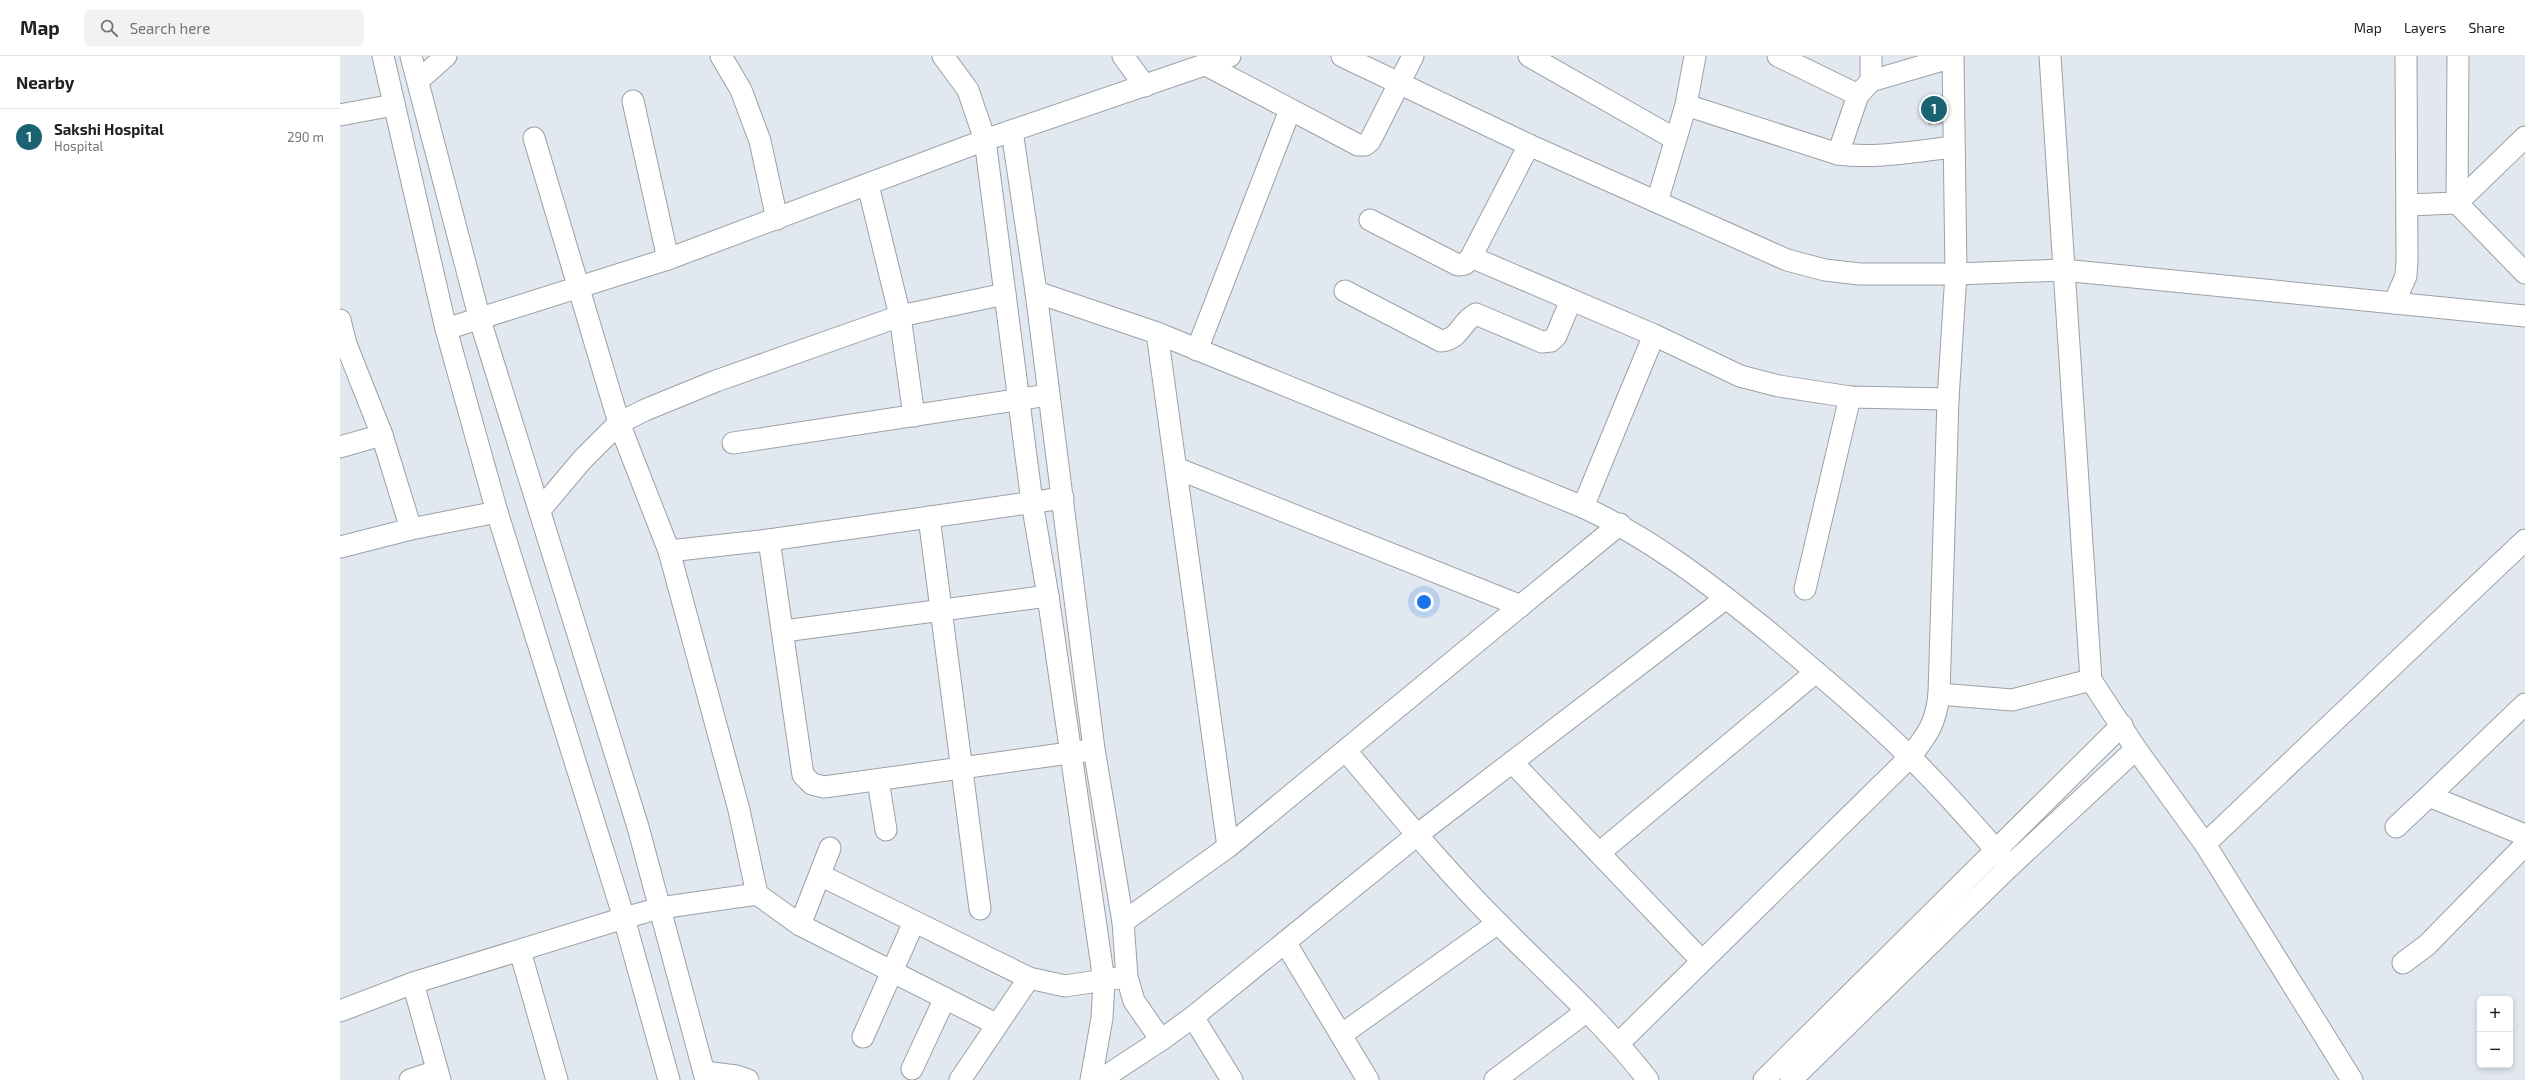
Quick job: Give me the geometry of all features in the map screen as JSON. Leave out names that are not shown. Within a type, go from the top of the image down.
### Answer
[{"type":"street","points":[[383,56],[446,329],[497,512],[624,918],[669,1080]]},
{"type":"street","points":[[411,56],[419,80],[480,320],[638,827],[705,1076],[736,1076],[748,1080]]},
{"type":"street","points":[[419,80],[446,56]]},
{"type":"street","points":[[721,56],[741,90],[760,141],[777,219]]},
{"type":"street","points":[[943,56],[968,90],[986,140],[1032,502],[1048,596],[1104,981],[1102,1018],[1091,1080]]},
{"type":"street","points":[[1123,56],[1145,86]]},
{"type":"street","points":[[1342,56],[1529,145],[1787,260],[1825,270],[1860,274],[1956,274],[2063,270],[2525,316]]},
{"type":"street","points":[[446,329],[480,320],[668,259],[986,140],[1145,86],[1218,59],[1290,110],[1358,145],[1365,145],[1370,141],[1401,84],[1413,56]]},
{"type":"street","points":[[1530,56],[1676,139]]},
{"type":"street","points":[[1657,202],[1686,105],[1695,56]]},
{"type":"street","points":[[1778,56],[1864,88]]},
{"type":"street","points":[[1838,154],[1864,88],[1871,56]]},
{"type":"street","points":[[2050,56],[2091,680],[2122,725],[2136,749],[2205,844],[2352,1080]]},
{"type":"street","points":[[2394,303],[2406,276],[2406,56]]},
{"type":"street","points":[[2458,56],[2457,203],[2525,273]]},
{"type":"street","points":[[1619,1043],[1910,757],[1929,732],[1934,721],[1938,694],[1948,399],[1956,274],[1953,57],[1882,76],[1864,88]]},
{"type":"street","points":[[633,101],[668,259]]},
{"type":"street","points":[[340,115],[394,105]]},
{"type":"street","points":[[1686,105],[1838,154],[1878,156],[1954,147]]},
{"type":"street","points":[[1197,350],[1290,110]]},
{"type":"street","points":[[1012,131],[1036,292],[1094,749],[1123,922],[1127,977],[1134,1001],[1161,1040]]},
{"type":"street","points":[[2407,205],[2457,203],[2525,137]]},
{"type":"street","points":[[534,138],[619,422],[669,551],[739,810],[757,894],[800,925],[996,1024]]},
{"type":"street","points":[[1370,220],[1458,265],[1465,264],[1471,257],[1529,145]]},
{"type":"street","points":[[868,185],[900,316],[914,416]]},
{"type":"street","points":[[1471,257],[1654,335],[1740,376],[1779,386],[1850,397],[1948,399]]},
{"type":"street","points":[[1345,291],[1441,341],[1450,340],[1456,336],[1469,317],[1476,314],[1542,342],[1551,341],[1556,336],[1571,300]]},
{"type":"street","points":[[1036,292],[1157,333],[1583,507],[1620,524],[1653,544],[1726,598],[1816,672],[1910,757],[2010,866]]},
{"type":"street","points":[[540,510],[582,460],[619,422],[716,381],[900,316],[1005,294]]},
{"type":"street","points":[[340,320],[343,345],[382,435],[411,529]]},
{"type":"street","points":[[1157,333],[1228,847]]},
{"type":"street","points":[[1583,507],[1654,335]]},
{"type":"street","points":[[733,443],[1019,401],[1048,395]]},
{"type":"street","points":[[1805,589],[1850,397]]},
{"type":"street","points":[[340,447],[382,435]]},
{"type":"street","points":[[1176,468],[1521,606]]},
{"type":"street","points":[[669,551],[769,540],[1063,498]]},
{"type":"street","points":[[340,547],[411,529],[497,512]]},
{"type":"street","points":[[929,517],[980,909]]},
{"type":"street","points":[[1123,922],[1228,847],[1620,524]]},
{"type":"street","points":[[769,540],[784,631],[803,775],[812,784],[824,788],[963,770],[1094,749]]},
{"type":"street","points":[[2205,844],[2525,540]]},
{"type":"street","points":[[784,631],[1048,596]]},
{"type":"street","points":[[1100,1080],[1128,1073],[1161,1040],[1193,1017],[1417,835],[1726,598]]},
{"type":"street","points":[[1599,853],[1816,672]]},
{"type":"street","points":[[1938,694],[2012,700],[2091,680]]},
{"type":"street","points":[[2396,827],[2521,713]]},
{"type":"street","points":[[1764,1080],[2122,725]]},
{"type":"street","points":[[1791,1080],[2010,866],[2136,749]]},
{"type":"street","points":[[1346,751],[1417,835],[1498,923],[1619,1043],[1648,1080]]},
{"type":"street","points":[[1512,762],[1702,961]]},
{"type":"street","points":[[878,780],[886,830]]},
{"type":"street","points":[[2429,796],[2525,835]]},
{"type":"street","points":[[2403,963],[2427,945],[2525,845]]},
{"type":"street","points":[[800,925],[830,848]]},
{"type":"street","points":[[820,875],[1029,978],[1065,986],[1127,977]]},
{"type":"street","points":[[340,1011],[413,983],[624,918],[660,908],[757,894]]},
{"type":"street","points":[[862,1037],[914,922]]},
{"type":"street","points":[[1341,1035],[1498,923]]},
{"type":"street","points":[[1285,942],[1368,1080]]},
{"type":"street","points":[[520,951],[557,1080]]},
{"type":"street","points":[[960,1080],[996,1024],[1029,978]]},
{"type":"street","points":[[410,1080],[439,1076],[413,983]]},
{"type":"street","points":[[912,1069],[945,998]]},
{"type":"street","points":[[1495,1080],[1588,1011]]},
{"type":"street","points":[[1193,1017],[1232,1080]]},
{"type":"building","points":[[1939,98],[1942,123],[1929,124],[1926,100]]},
{"type":"place","name":"Sakshi Hospital","points":[[1934,109]]}]
